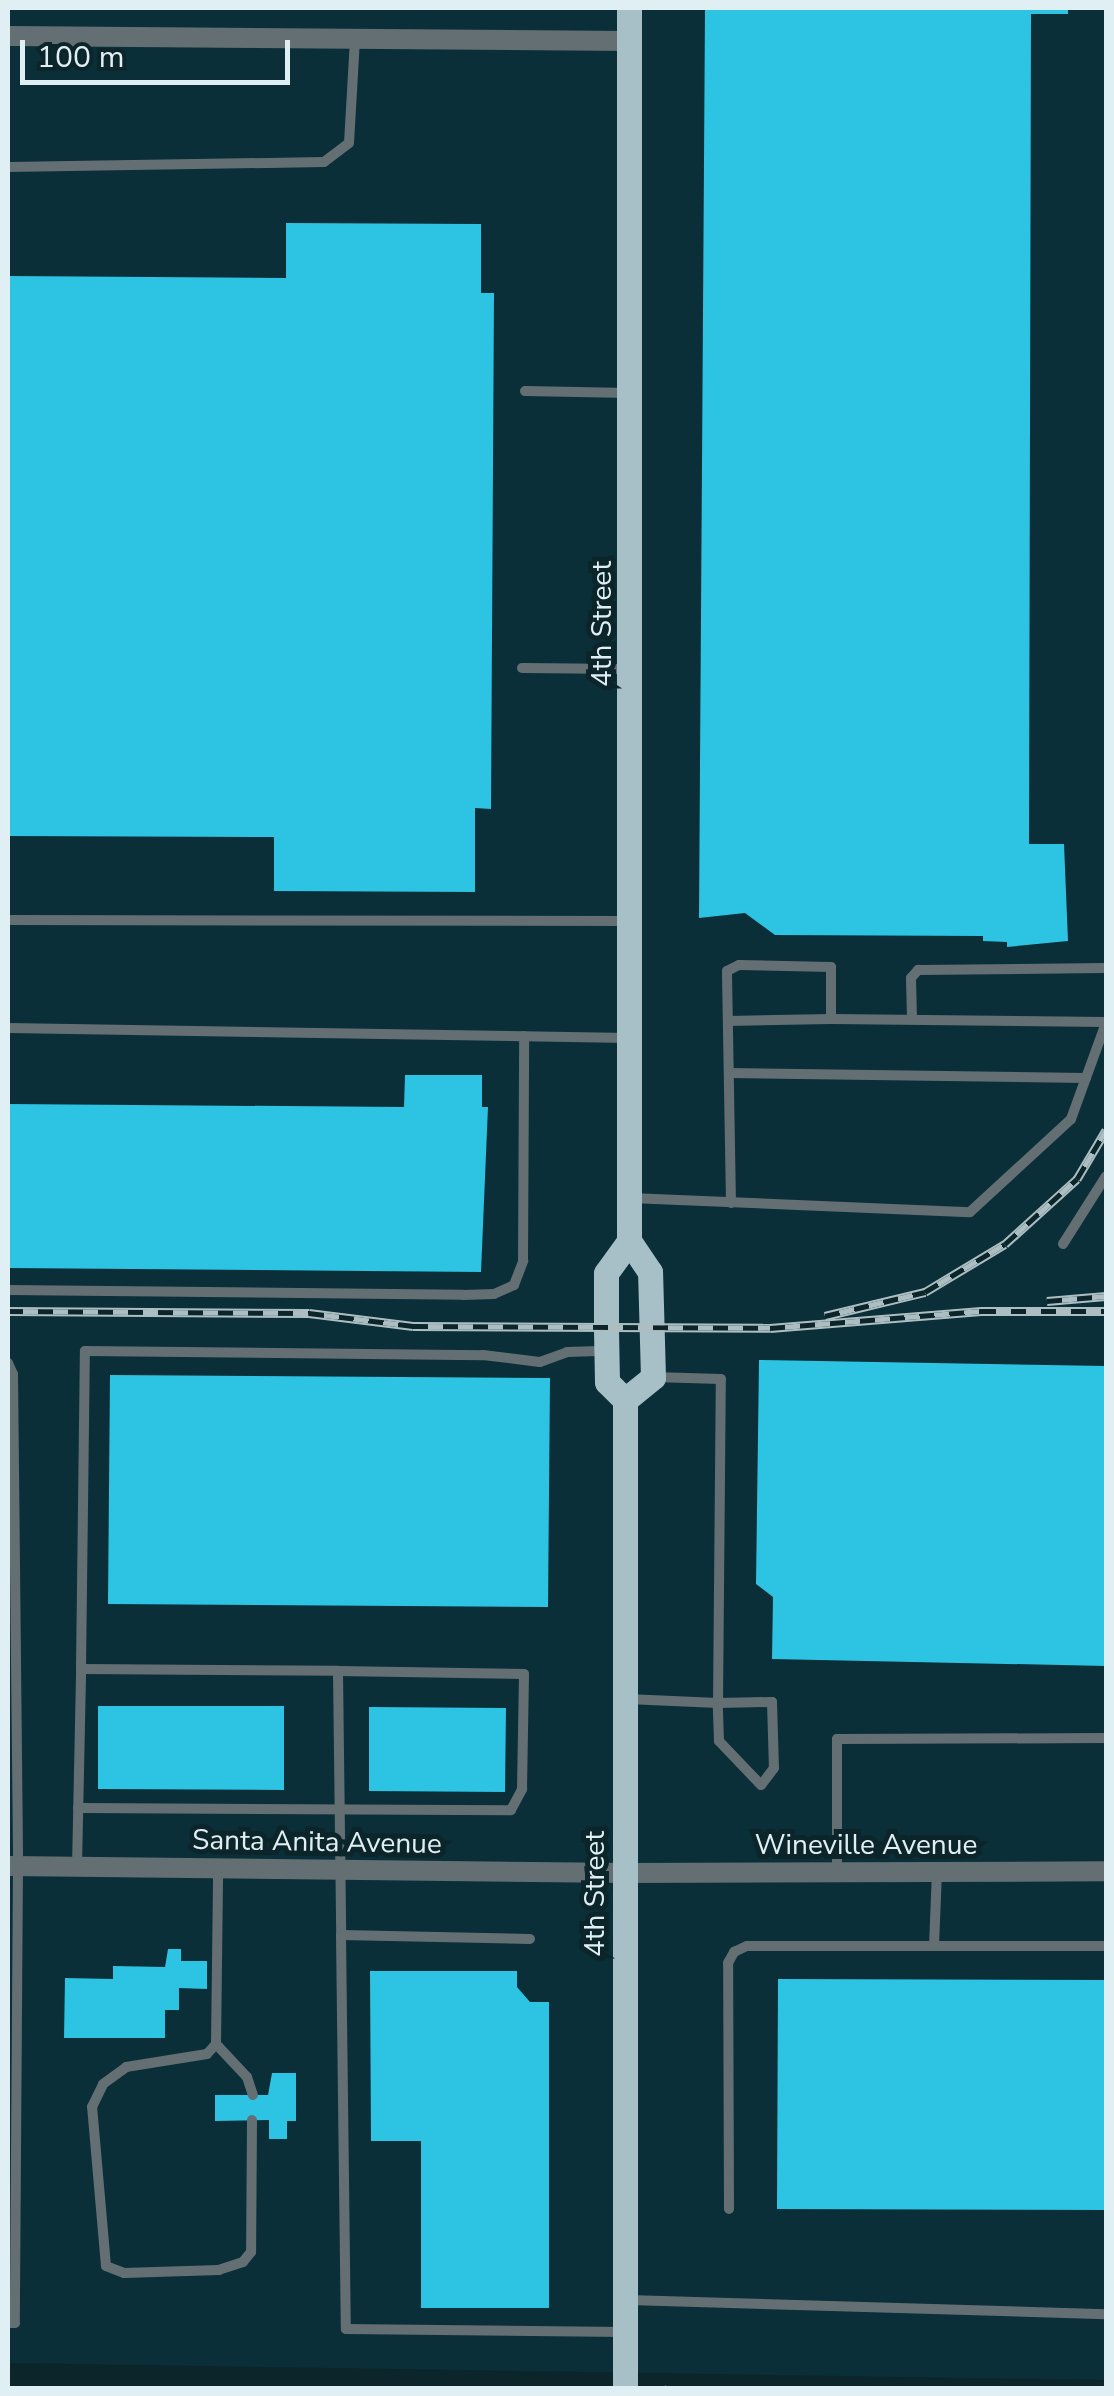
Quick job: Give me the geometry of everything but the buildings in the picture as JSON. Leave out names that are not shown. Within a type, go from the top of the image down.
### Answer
[{"type":"main road","name":"4th Street","points":[[629,8],[629,1240],[650,1272],[653,1377]]},
{"type":"main road","name":"4th Street","points":[[625,2380],[625,1400],[607,1382],[606,1273],[629,1240]]},
{"type":"main road","points":[[625,1400],[653,1377]]},
{"type":"street","points":[[8,36],[629,41]]},
{"type":"street","name":"Santa Anita Avenue","points":[[13,1866],[625,1873]]},
{"type":"street","name":"Wineville Avenue","points":[[625,1873],[1106,1871]]},
{"type":"lane","points":[[8,166],[324,162],[349,143],[355,37]]},
{"type":"lane","points":[[524,392],[632,393]]},
{"type":"lane","points":[[522,668],[631,669]]},
{"type":"lane","points":[[8,920],[630,921]]},
{"type":"lane","points":[[731,1202],[727,971],[739,965],[831,967],[831,1019]]},
{"type":"lane","points":[[912,1019],[911,978],[918,970],[1106,968]]},
{"type":"lane","points":[[629,1198],[970,1212],[1071,1120],[1106,1022],[728,1021]]},
{"type":"lane","points":[[8,1028],[630,1038]]},
{"type":"lane","points":[[8,1290],[463,1295],[514,1285],[523,1261],[524,1036]]},
{"type":"lane","points":[[729,1074],[1086,1078]]},
{"type":"lane","points":[[1064,1244],[1106,1176]]},
{"type":"lane","points":[[77,1867],[85,1351],[483,1354],[540,1362],[567,1352],[606,1351]]},
{"type":"lane","points":[[8,1363],[14,1374],[16,2323],[8,2322]]},
{"type":"lane","points":[[626,1699],[718,1702],[772,1702],[771,1780],[761,1785],[725,1752],[717,1730],[718,1702],[721,1379],[653,1377]]},
{"type":"lane","points":[[78,1808],[511,1810],[522,1789],[524,1674],[81,1670]]},
{"type":"lane","points":[[338,1672],[346,2330],[625,2332]]},
{"type":"lane","points":[[837,1872],[837,1738],[1106,1738]]},
{"type":"lane","points":[[218,1868],[216,2044],[247,2077],[253,2095]]},
{"type":"lane","points":[[934,1946],[937,1872]]},
{"type":"lane","points":[[340,1936],[530,1939]]},
{"type":"lane","points":[[729,2209],[728,1963],[734,1952],[747,1946],[1106,1946]]},
{"type":"lane","points":[[216,2044],[206,2054],[126,2067],[102,2084],[92,2107],[106,2266],[124,2273],[219,2270],[243,2262],[250,2252],[252,2120]]},
{"type":"lane","points":[[625,2300],[1106,2314]]},
{"type":"shaded area","points":[[8,8],[1106,8],[1106,2380],[8,2363]]},
{"type":"railway","points":[[825,1316],[925,1292],[1005,1244],[1077,1179],[1106,1130]]},
{"type":"railway","points":[[1047,1301],[1106,1296]]},
{"type":"railway","points":[[8,1311],[309,1313],[413,1326],[770,1328],[981,1311],[1106,1311]]}]
